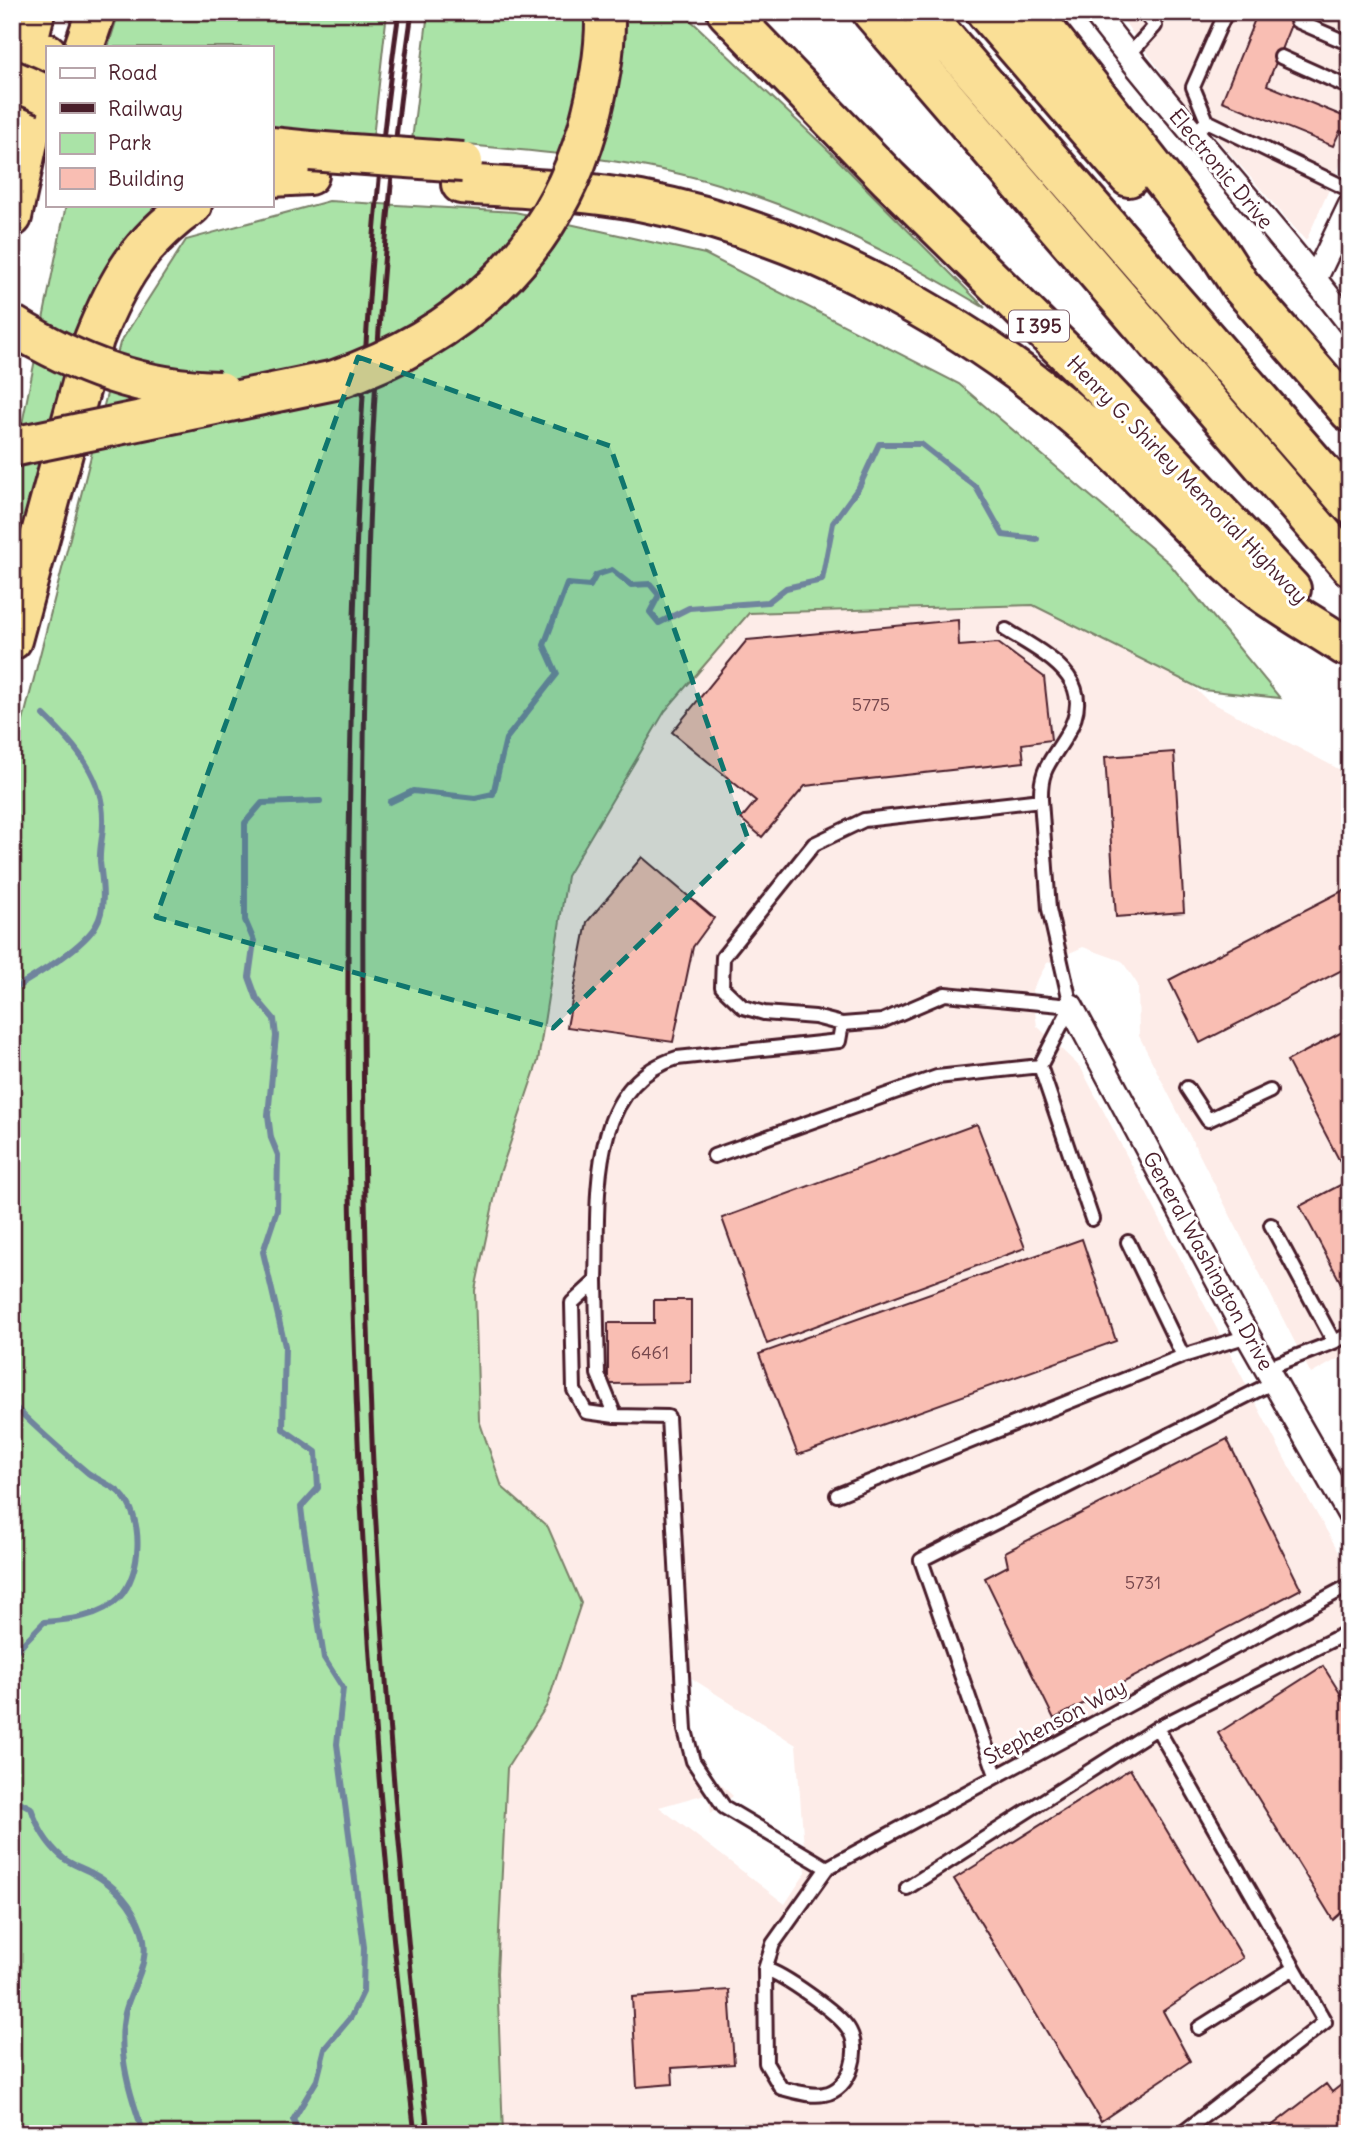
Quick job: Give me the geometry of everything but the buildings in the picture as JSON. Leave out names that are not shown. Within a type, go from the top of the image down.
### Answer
[{"type":"highway","points":[[12,104],[35,12]]},
{"type":"highway","points":[[49,46],[57,12]]},
{"type":"highway","points":[[84,46],[96,12]]},
{"type":"highway","points":[[12,447],[286,392],[375,366],[414,347],[454,321],[523,257],[551,217],[578,161],[596,97],[606,39],[605,12]]},
{"type":"highway","name":"Henry G. Shirley Memorial Highway","points":[[727,12],[889,179],[1100,386],[1347,649]]},
{"type":"highway","points":[[843,12],[1031,200]]},
{"type":"highway","points":[[872,12],[1031,200],[1350,566]]},
{"type":"highway","points":[[922,12],[1350,504]]},
{"type":"highway","points":[[986,12],[1196,253],[1240,285]]},
{"type":"highway","points":[[1031,12],[1213,243],[1240,285],[1350,412]]},
{"type":"highway","points":[[12,217],[46,58]]},
{"type":"highway","points":[[12,80],[46,95]]},
{"type":"highway","points":[[26,152],[46,118]]},
{"type":"highway","points":[[273,148],[309,163],[462,173],[641,201],[748,230],[872,282],[997,358],[1084,424],[1246,579],[1347,649]]},
{"type":"highway","points":[[273,176],[309,163]]},
{"type":"highway","points":[[12,640],[94,339],[110,300],[132,261],[160,228],[191,206]]},
{"type":"highway","points":[[12,325],[54,351],[106,373],[156,386],[201,391],[286,392]]},
{"type":"street","name":"Electronic Drive","points":[[1094,12],[1128,56],[1199,129],[1350,324]]},
{"type":"street","points":[[1315,279],[1350,206]]},
{"type":"street","name":"General Washington Drive","points":[[1071,1006],[1248,1336],[1350,1515]]},
{"type":"lane","points":[[1128,56],[1155,26],[1144,12]]},
{"type":"lane","points":[[1226,12],[1194,87],[1199,129],[1350,190]]},
{"type":"lane","points":[[1297,21],[1350,44]]},
{"type":"lane","points":[[1281,57],[1350,88]]},
{"type":"lane","points":[[1006,630],[1056,661],[1067,672],[1075,693],[1075,718],[1040,776],[1049,909],[1071,1006],[1040,1066],[1092,1219]]},
{"type":"lane","points":[[1041,800],[864,820],[814,844],[723,957],[722,987],[743,1007],[764,1013],[815,1017],[842,1024],[882,1021],[945,994],[1071,1006]]},
{"type":"lane","points":[[615,1416],[598,1374],[596,1281],[600,1183],[615,1109],[635,1080],[659,1063],[677,1058],[839,1041],[842,1024]]},
{"type":"lane","points":[[714,1156],[937,1077],[1040,1066]]},
{"type":"lane","points":[[1187,1088],[1208,1120],[1270,1091]]},
{"type":"lane","points":[[1271,1225],[1334,1342]]},
{"type":"lane","points":[[1128,1242],[1183,1356]]},
{"type":"lane","points":[[596,1281],[572,1303],[574,1390],[586,1412],[615,1416],[668,1417],[685,1730],[694,1761],[724,1807],[827,1867]]},
{"type":"lane","points":[[996,1774],[921,1560],[1350,1334]]},
{"type":"lane","points":[[837,1495],[1183,1356],[1248,1336]]},
{"type":"lane","name":"Stephenson Way","points":[[765,1969],[774,1944],[794,1911],[827,1867],[1350,1585]]},
{"type":"lane","points":[[907,1888],[1157,1728],[1350,1631]]},
{"type":"lane","points":[[1157,1728],[1325,2022],[1181,2134]]},
{"type":"lane","points":[[1199,2028],[1294,1968]]},
{"type":"lane","points":[[765,1969],[780,1973],[848,2028],[854,2043],[851,2067],[846,2078],[832,2091],[814,2094],[781,2088],[766,2063],[765,1969]]},
{"type":"highlighted area","points":[[358,357],[610,446],[748,839],[553,1028],[156,917]]},
{"type":"shaded area","points":[[1117,12],[1350,12],[1350,143],[1306,241],[1177,93]]},
{"type":"shaded area","points":[[582,260],[1150,645],[1207,700],[1350,775],[1350,1352],[1311,1374],[1139,1036],[1138,985],[1122,961],[1083,947],[1047,963],[1032,990],[1037,1026],[1081,1068],[1286,1461],[1350,1571],[1350,2134],[503,2134],[497,1974],[501,1886],[437,1333]],"holes":[[[682,1672],[796,1745],[806,1872],[785,1904],[659,1807],[709,1793],[711,1813],[733,1796],[708,1772],[691,1741]]]},
{"type":"green space","points":[[119,12],[387,12],[373,138],[273,130],[273,46],[108,46]]},
{"type":"green space","points":[[428,12],[682,12],[828,150],[985,308],[857,238],[790,209],[721,185],[607,160],[412,140]]},
{"type":"green space","points":[[329,201],[515,212],[705,254],[959,384],[1169,563],[1280,698],[1203,690],[1033,605],[749,613],[665,711],[567,876],[538,1061],[499,1176],[475,1290],[479,1420],[502,1487],[548,1527],[581,1603],[547,1705],[507,1768],[497,1973],[503,2134],[12,2134],[12,764],[120,343],[186,240]]},
{"type":"green space","points":[[66,206],[170,206],[161,212],[12,594],[12,474]]},
{"type":"waterway","points":[[390,802],[413,791],[475,798],[493,794],[506,739],[557,674],[544,645],[567,584],[590,586],[596,575],[612,570],[631,585],[650,584],[659,595],[650,612],[659,623],[689,608],[768,602],[786,588],[822,580],[833,523],[859,487],[879,444],[921,444],[976,487],[1003,535],[1037,539]]},
{"type":"waterway","points":[[12,990],[58,960],[90,934],[99,918],[103,902],[100,857],[103,824],[99,792],[77,751],[44,715]]},
{"type":"waterway","points":[[302,2134],[293,2120],[317,2080],[325,2048],[351,2017],[363,1992],[364,1947],[337,1744],[343,1688],[324,1658],[301,1507],[318,1488],[316,1452],[283,1429],[285,1346],[263,1252],[277,1210],[278,1155],[271,1138],[268,1115],[276,1036],[274,1019],[257,999],[249,977],[254,941],[245,920],[245,823],[262,803],[320,801]]},
{"type":"waterway","points":[[12,1404],[88,1473],[120,1493],[134,1516],[138,1546],[132,1575],[119,1598],[94,1613],[74,1619],[44,1622],[12,1655]]},
{"type":"waterway","points":[[12,1798],[31,1808],[43,1835],[62,1857],[99,1877],[115,1890],[134,1913],[142,1931],[145,1953],[125,2013],[122,2043],[130,2090],[144,2134]]},
{"type":"railway","points":[[399,12],[387,101],[370,279],[360,458],[351,726],[348,1078],[351,1254],[367,1607],[395,1959],[415,2134]]},
{"type":"railway","points":[[412,12],[388,219],[373,427],[364,740],[363,1092],[368,1340],[379,1585],[397,1820],[428,2134]]}]
